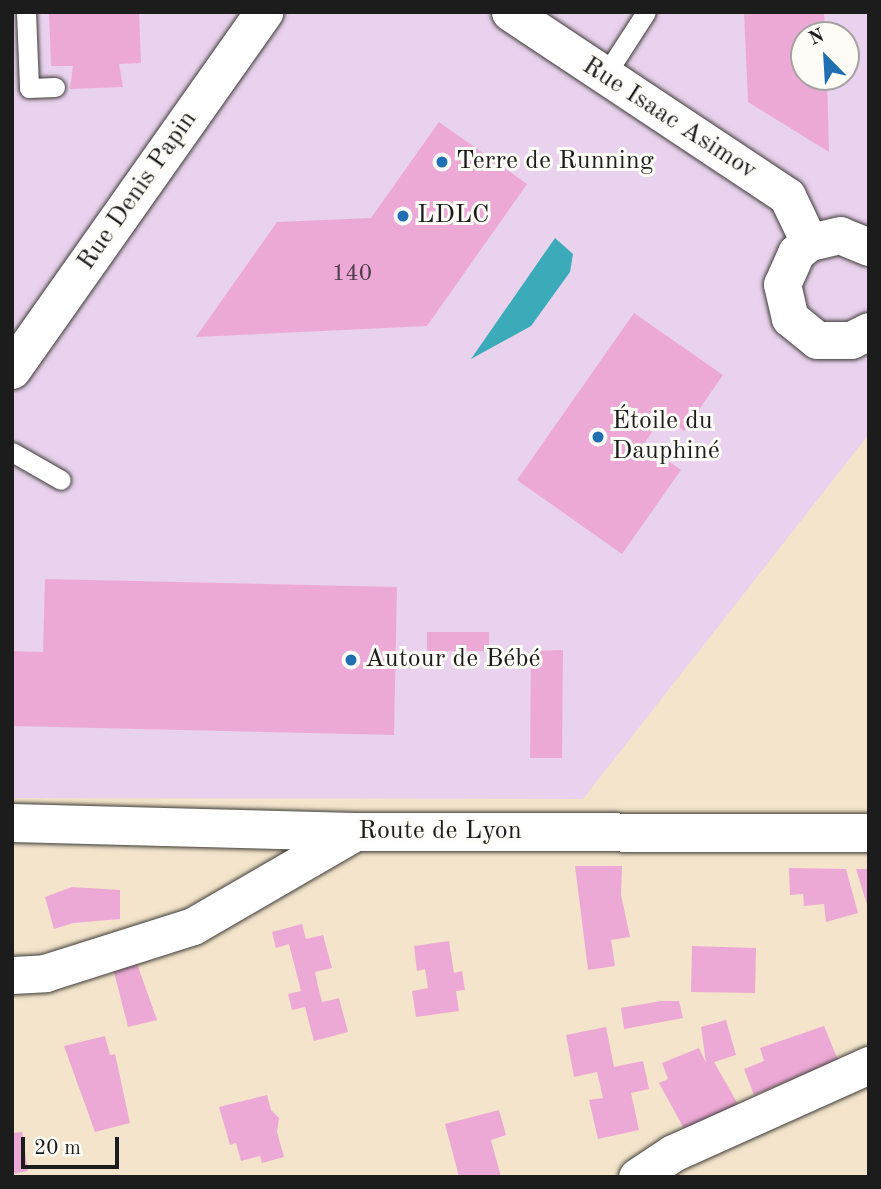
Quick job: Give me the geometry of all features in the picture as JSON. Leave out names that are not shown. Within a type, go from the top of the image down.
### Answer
[{"type":"main road","name":"Rue Denis Papin","points":[[12,370],[265,12]]},
{"type":"main road","name":"Route de Lyon","points":[[12,822],[355,832],[869,833]]},
{"type":"street","name":"Rue Isaac Asimov","points":[[510,12],[604,77],[787,196],[809,242]]},
{"type":"street","points":[[869,247],[840,235],[809,242],[786,268],[783,302],[790,318],[802,331],[834,343],[869,331]]},
{"type":"street","points":[[12,975],[45,973],[192,926],[355,832]]},
{"type":"street","points":[[637,1177],[673,1153],[869,1065]]},
{"type":"lane","points":[[26,12],[29,88],[55,87]]},
{"type":"lane","points":[[604,77],[646,12]]},
{"type":"lane","points":[[12,452],[61,480]]},
{"type":"shaded area","points":[[12,12],[869,12],[869,434],[583,799],[12,798]]},
{"type":"water","points":[[555,238],[573,254],[570,272],[531,326],[471,359]]},
{"type":"building","points":[[49,12],[139,12],[141,63],[119,64],[123,87],[70,89],[73,66],[51,66]]},
{"type":"building","points":[[744,12],[824,12],[824,21],[790,21],[790,91],[827,91],[829,152],[748,102]]},
{"type":"building","points":[[439,122],[527,184],[427,326],[196,337],[277,222],[371,218]]},
{"type":"building","name":"Étoile du Dauphiné","points":[[634,313],[723,375],[684,431],[663,416],[644,444],[681,470],[622,554],[517,480]]},
{"type":"building","points":[[45,579],[397,587],[394,735],[12,726],[12,651],[43,652]]},
{"type":"building","points":[[427,632],[489,632],[489,651],[427,651]]},
{"type":"building","points":[[563,650],[562,758],[530,758],[531,651]]},
{"type":"building","points":[[575,866],[622,866],[621,895],[630,937],[611,940],[615,966],[588,970]]},
{"type":"building","points":[[789,868],[846,869],[858,913],[826,922],[824,904],[804,906],[803,894],[790,895]]},
{"type":"building","points":[[856,869],[869,869],[869,908],[868,908]]},
{"type":"building","points":[[72,887],[120,890],[120,919],[73,923],[54,929],[45,897]]},
{"type":"building","points":[[302,924],[306,939],[323,935],[332,968],[315,972],[322,1002],[339,998],[348,1032],[314,1041],[305,1007],[292,1010],[288,994],[301,991],[289,944],[276,948],[272,932]]},
{"type":"building","points":[[449,941],[454,973],[462,971],[465,990],[456,991],[459,1011],[416,1017],[412,991],[428,988],[425,969],[417,971],[414,946]]},
{"type":"building","points":[[692,946],[756,948],[755,993],[691,992]]},
{"type":"building","points":[[135,958],[157,1020],[128,1027],[112,964]]},
{"type":"building","points":[[661,1001],[679,1001],[683,1018],[624,1029],[621,1008]]},
{"type":"building","points":[[726,1020],[736,1055],[714,1062],[739,1106],[687,1134],[659,1083],[668,1079],[662,1063],[699,1048],[706,1063],[701,1027]]},
{"type":"building","points":[[824,1026],[838,1060],[754,1095],[744,1069],[764,1061],[760,1048]]},
{"type":"building","points":[[606,1027],[614,1067],[643,1061],[649,1089],[631,1093],[639,1130],[598,1139],[589,1100],[603,1098],[597,1072],[574,1077],[566,1035]]},
{"type":"building","points":[[105,1036],[110,1055],[115,1054],[130,1123],[95,1132],[64,1046]]},
{"type":"building","points":[[267,1095],[271,1110],[279,1118],[277,1132],[284,1157],[262,1163],[260,1156],[241,1161],[236,1143],[230,1145],[219,1107]]},
{"type":"building","points":[[499,1110],[506,1135],[491,1140],[501,1177],[459,1177],[445,1124]]},
{"type":"building","points":[[22,1132],[28,1171],[12,1174],[12,1133]]},
{"type":"place","name":"Terre de Running","points":[[442,162]]},
{"type":"place","name":"LDLC","points":[[403,216]]},
{"type":"place","name":"Étoile du Dauphiné","points":[[598,437]]},
{"type":"place","name":"Autour de Bébé","points":[[351,660]]}]
